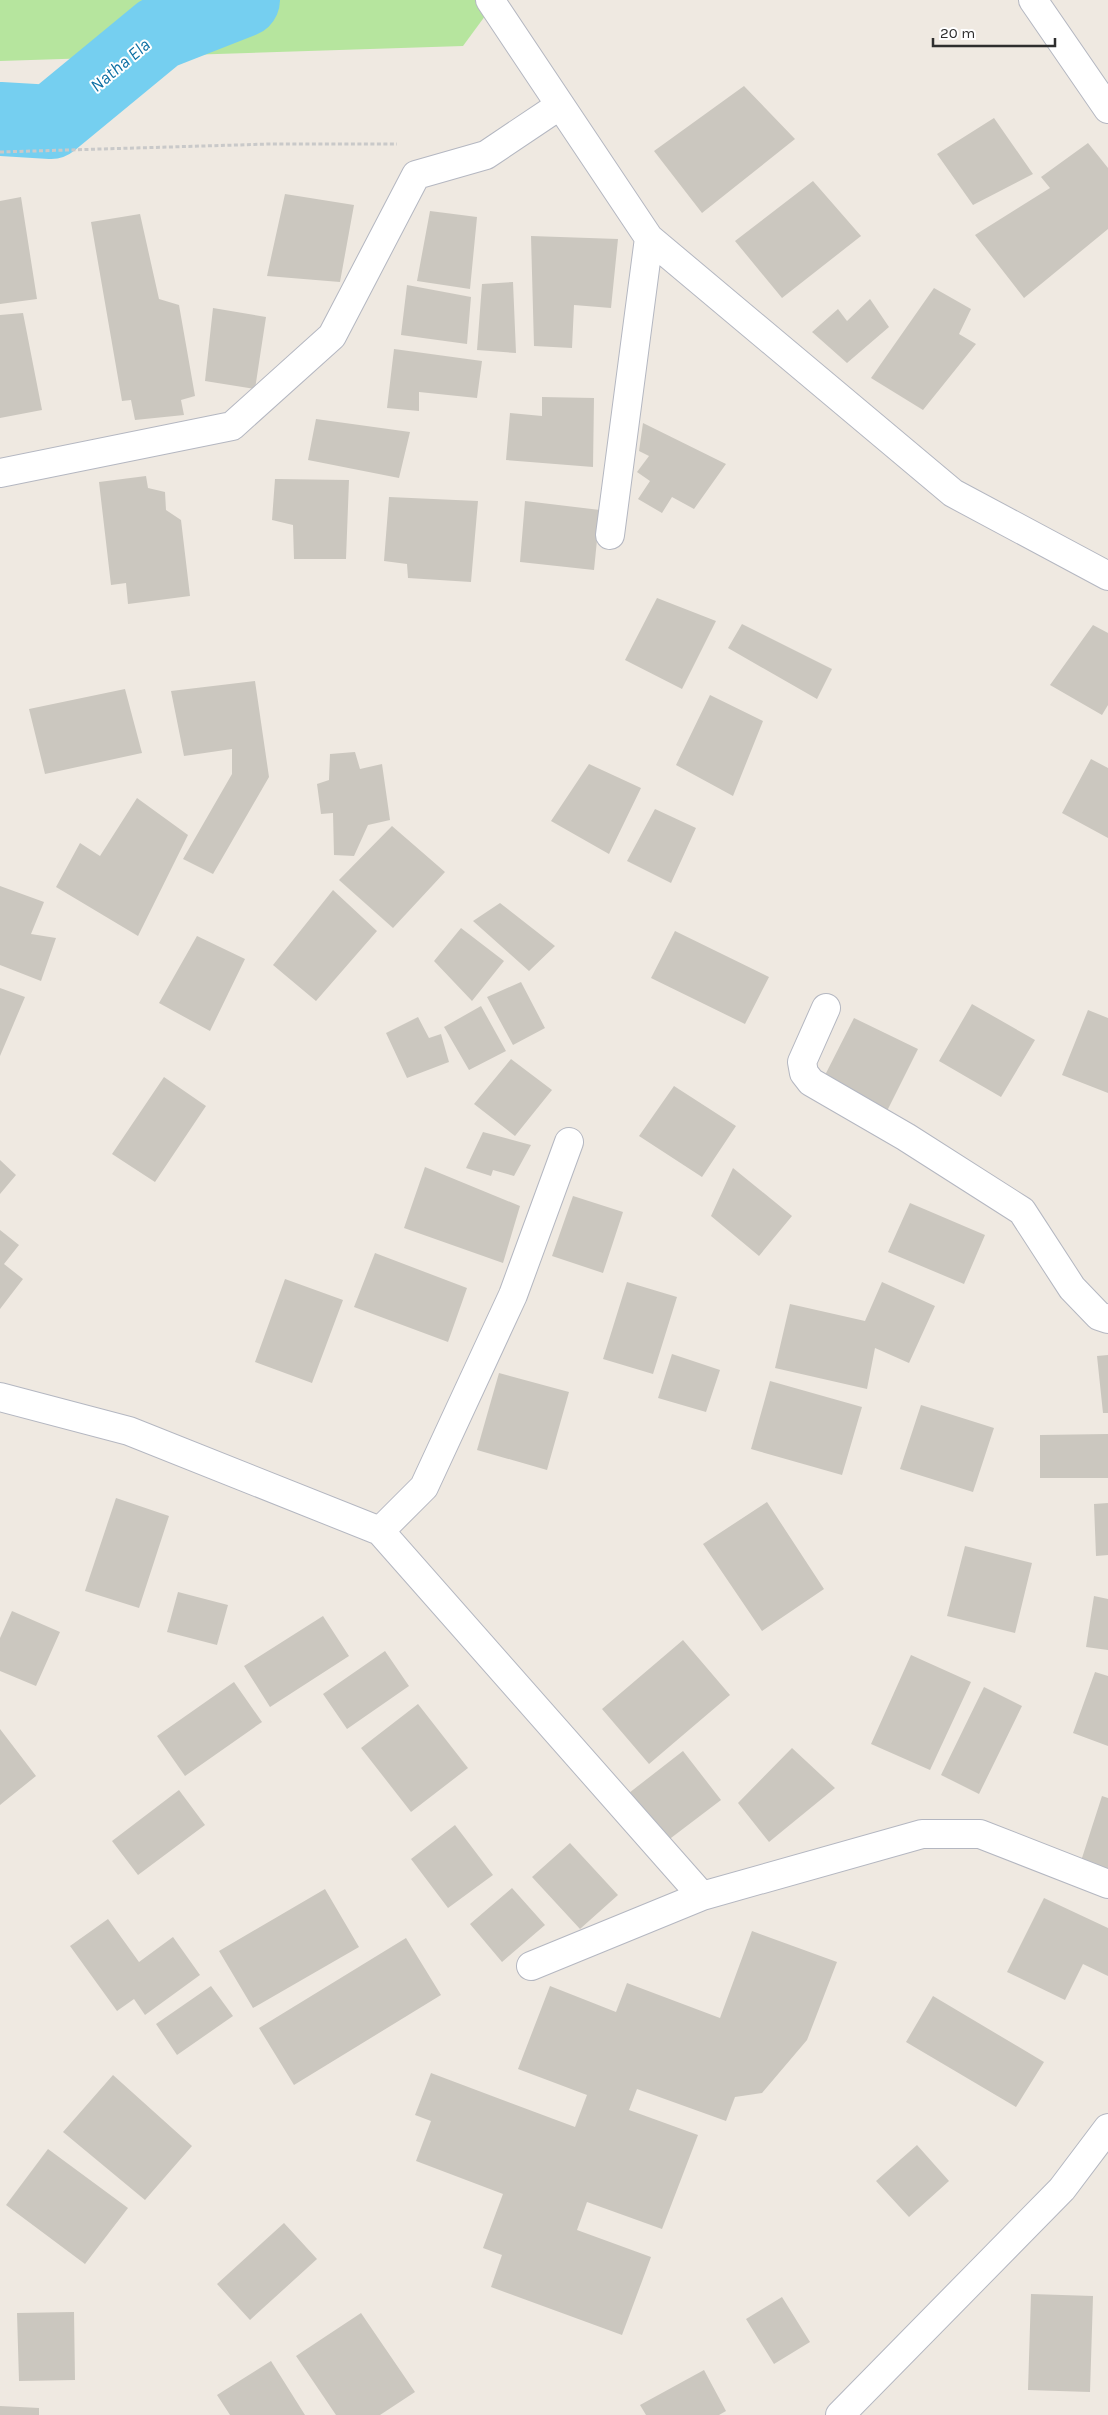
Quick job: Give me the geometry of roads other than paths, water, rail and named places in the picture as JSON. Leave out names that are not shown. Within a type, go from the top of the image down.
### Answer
[{"type":"street","points":[[490,0],[559,106],[649,238],[953,493],[1108,576]]},
{"type":"street","points":[[1033,0],[1108,109]]},
{"type":"street","points":[[0,472],[232,426],[332,336],[416,176],[486,155],[559,106]]},
{"type":"street","points":[[610,535],[649,238]]},
{"type":"street","points":[[826,1008],[802,1062],[804,1073],[810,1082],[906,1137],[1022,1211],[1072,1288],[1099,1316],[1108,1318]]},
{"type":"street","points":[[380,1531],[424,1487],[513,1296],[568,1142]]},
{"type":"street","points":[[0,1397],[129,1431],[380,1531],[702,1896]]},
{"type":"street","points":[[531,1966],[702,1896],[922,1834],[980,1834],[1108,1884]]},
{"type":"street","points":[[843,2414],[1062,2189],[1108,2128]]},
{"type":"waterway","name":"Natha Ela","points":[[0,119],[51,122],[159,33],[243,0]]}]
